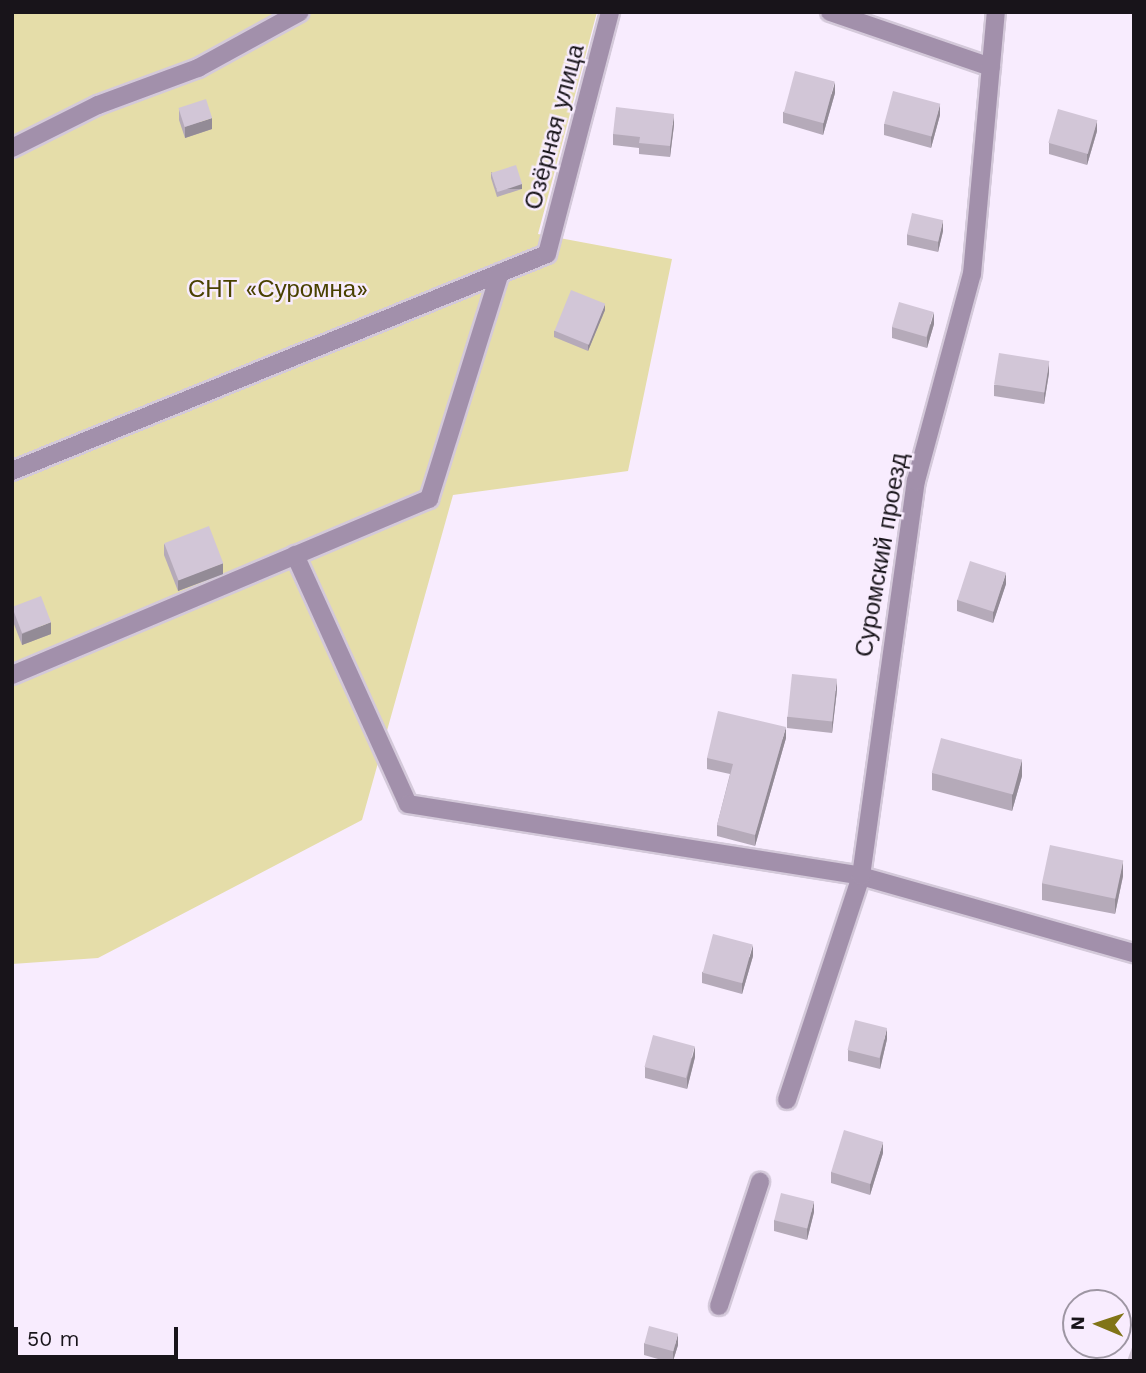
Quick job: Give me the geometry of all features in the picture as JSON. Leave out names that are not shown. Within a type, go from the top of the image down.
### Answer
[{"type":"street","points":[[12,148],[98,105],[198,68],[300,12]]},
{"type":"street","name":"Озёрная улица","points":[[500,273],[547,254],[610,12]]},
{"type":"street","points":[[830,12],[991,67]]},
{"type":"street","name":"Суромский проезд","points":[[787,1100],[861,876],[916,481],[972,274],[996,12]]},
{"type":"street","points":[[12,471],[500,273]]},
{"type":"street","points":[[12,675],[429,499],[500,273]]},
{"type":"street","points":[[295,555],[408,804],[861,876],[1134,953]]},
{"type":"street","points":[[719,1306],[760,1182]]},
{"type":"green space","name":"СНТ «Суромна»","points":[[12,12],[597,12],[538,234],[672,259],[628,471],[453,495],[362,820],[98,958],[12,964]]},
{"type":"building","points":[[795,71],[835,82],[823,123],[784,113]]},
{"type":"building","points":[[893,91],[940,104],[932,137],[884,124]]},
{"type":"building","points":[[206,99],[212,118],[185,127],[178,108]]},
{"type":"building","points":[[616,107],[674,114],[670,146],[639,143],[640,137],[613,134]]},
{"type":"building","points":[[1058,109],[1097,120],[1088,154],[1048,143]]},
{"type":"building","points":[[516,165],[522,184],[497,192],[491,173]]},
{"type":"building","points":[[912,213],[943,220],[938,242],[907,234]]},
{"type":"building","points":[[571,290],[605,304],[589,345],[555,331]]},
{"type":"building","points":[[899,302],[934,312],[926,337],[892,327]]},
{"type":"building","points":[[999,353],[1049,361],[1044,393],[994,385]]},
{"type":"building","points":[[209,526],[223,563],[179,581],[164,543]]},
{"type":"building","points":[[970,561],[1006,573],[993,612],[957,600]]},
{"type":"building","points":[[41,596],[51,622],[22,633],[12,607]]},
{"type":"building","points":[[792,674],[837,679],[832,721],[788,717]]},
{"type":"building","points":[[718,711],[786,727],[755,835],[717,825],[733,764],[707,758]]},
{"type":"building","points":[[941,738],[1022,760],[1013,795],[932,773]]},
{"type":"building","points":[[1050,845],[1123,861],[1115,899],[1042,883]]},
{"type":"building","points":[[713,934],[753,945],[742,983],[703,973]]},
{"type":"building","points":[[855,1020],[887,1028],[880,1058],[848,1050]]},
{"type":"building","points":[[653,1035],[695,1046],[686,1078],[644,1067]]},
{"type":"building","points":[[844,1130],[883,1142],[870,1184],[831,1172]]},
{"type":"building","points":[[781,1193],[814,1201],[807,1228],[774,1220]]},
{"type":"building","points":[[649,1326],[678,1334],[673,1351],[644,1343]]},
{"type":"building","points":[[1134,1342],[1134,1361],[1127,1361],[1132,1359]]}]
